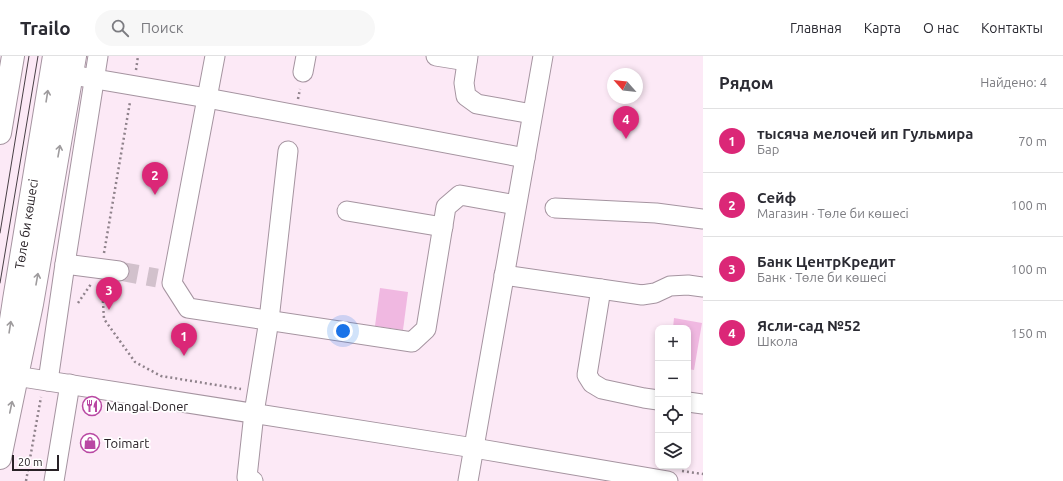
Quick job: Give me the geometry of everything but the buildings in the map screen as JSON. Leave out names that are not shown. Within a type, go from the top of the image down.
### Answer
[{"type":"main road","points":[[0,133],[13,56]]},
{"type":"main road","name":"Төле би көшесі","points":[[7,381],[14,300],[54,56]]},
{"type":"main road","points":[[0,458],[7,381],[32,304],[74,65]]},
{"type":"street","points":[[48,381],[98,56]]},
{"type":"street","points":[[215,56],[207,98],[165,281],[188,308],[412,342],[426,330],[446,207],[460,195],[516,206]]},
{"type":"street","points":[[436,56],[467,58],[464,83],[466,96],[477,104],[532,114]]},
{"type":"street","points":[[468,481],[542,56]]},
{"type":"street","points":[[74,65],[94,78],[525,158]]},
{"type":"street","points":[[254,481],[247,477],[254,413],[269,320],[288,151]]},
{"type":"street","points":[[555,208],[656,213],[703,219]]},
{"type":"street","points":[[347,210],[443,227]]},
{"type":"street","points":[[65,264],[110,270]]},
{"type":"street","points":[[504,275],[642,295],[655,293],[670,286],[703,286]]},
{"type":"street","points":[[600,289],[586,376],[592,383],[602,390],[655,400]]},
{"type":"street","points":[[7,381],[48,381],[70,384],[474,448],[668,481]]},
{"type":"street","points":[[54,481],[70,384]]},
{"type":"street","points":[[691,402],[703,404]]},
{"type":"path","points":[[138,56],[104,319],[135,362],[161,376],[258,392]]},
{"type":"path","points":[[74,308],[110,270]]},
{"type":"path","points":[[26,481],[41,399],[48,381]]},
{"type":"shaded area","points":[[380,288],[408,292],[403,330],[375,326]]},
{"type":"shaded area","points":[[674,318],[702,323],[694,370],[691,370],[691,325],[673,325]]},
{"type":"tunnel","points":[[119,271],[157,278]]},
{"type":"tram line","points":[[0,233],[29,56]]},
{"type":"tram line","points":[[0,283],[38,56]]},
{"type":"place","name":"Ясли-сад №52","points":[[626,139]]},
{"type":"place","name":"Сейф","points":[[155,195]]},
{"type":"place","name":"Банк ЦентрКредит","points":[[109,310]]},
{"type":"place","name":"тысяча мелочей ип Гульмира","points":[[184,356]]},
{"type":"place","name":"Mangal Doner","points":[[92,406]]},
{"type":"place","name":"Toimart","points":[[90,443]]}]
